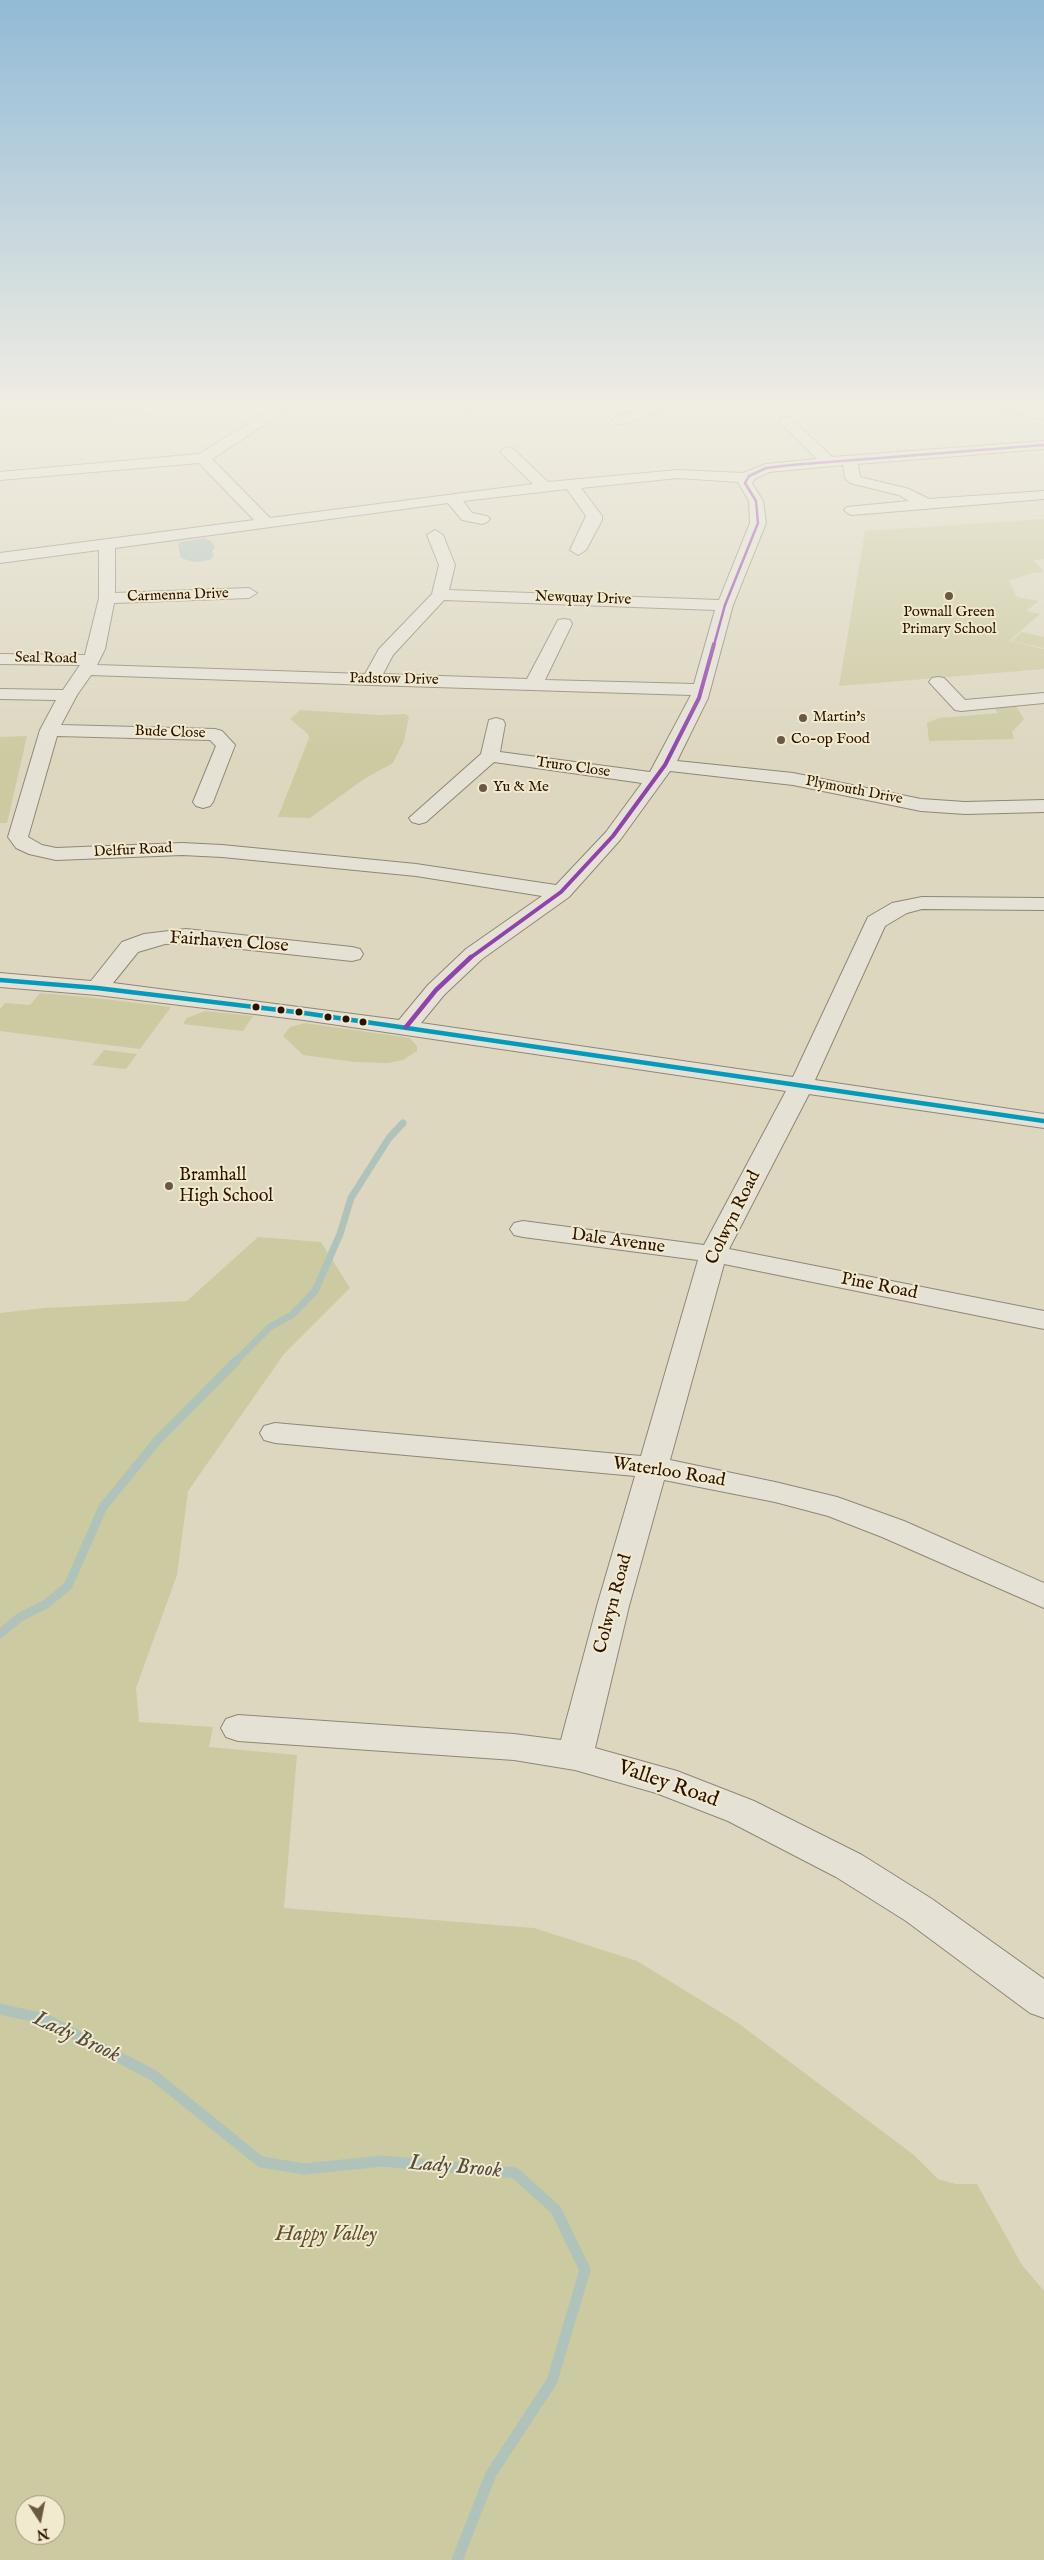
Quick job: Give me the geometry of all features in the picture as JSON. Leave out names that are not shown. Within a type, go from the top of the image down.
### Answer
[{"type":"street","points":[[0,558],[107,545],[269,521]]},
{"type":"street","points":[[578,550],[593,521]]},
{"type":"street","points":[[406,1027],[436,990],[474,954],[561,892],[613,836],[660,772],[702,690],[725,605],[758,521]]},
{"type":"street","points":[[371,680],[385,653],[440,595],[447,565],[435,535]]},
{"type":"street","name":"Delfur Road","points":[[107,545],[107,598],[96,649],[89,665],[68,695],[49,730],[18,837],[24,844],[36,850],[56,854],[182,849],[222,850],[416,870],[561,892]]},
{"type":"street","name":"Carmenna Drive","points":[[107,598],[249,593]]},
{"type":"street","name":"Newquay Drive","points":[[440,595],[725,605]]},
{"type":"street","points":[[534,683],[564,624]]},
{"type":"street","name":"Seal Road","points":[[0,659],[89,665]]},
{"type":"street","name":"Padstow Drive","points":[[89,665],[371,680],[534,683],[702,690]]},
{"type":"street","points":[[938,682],[961,706],[1044,698]]},
{"type":"street","points":[[0,694],[68,695]]},
{"type":"street","points":[[419,818],[490,756],[496,724]]},
{"type":"street","name":"Bude Close","points":[[49,730],[215,735],[226,745],[203,802]]},
{"type":"street","name":"Truro Close","points":[[490,756],[660,772]]},
{"type":"street","name":"Plymouth Drive","points":[[660,772],[793,779],[921,804],[965,808],[1044,806]]},
{"type":"street","name":"Colwyn Road","points":[[575,1756],[614,1601],[713,1254],[801,1085],[876,922],[882,916],[900,908],[934,902],[1044,904]]},
{"type":"street","name":"Fairhaven Close","points":[[97,988],[130,947],[144,941],[165,937],[186,936],[352,954]]},
{"type":"street","points":[[0,980],[97,988],[406,1027],[1044,1121]]},
{"type":"street","name":"Dale Avenue","points":[[523,1229],[713,1254]]},
{"type":"street","name":"Pine Road","points":[[713,1254],[1044,1320]]},
{"type":"street","name":"Waterloo Road","points":[[275,1433],[652,1467],[775,1492],[837,1508],[894,1529],[1044,1596]]},
{"type":"street","name":"Valley Road","points":[[238,1728],[505,1746],[575,1756],[664,1781],[741,1811],[790,1834],[849,1866],[919,1910],[1044,2001]]},
{"type":"green space","name":"Pownall Green Primary School","points":[[1007,521],[1044,521],[1044,559],[1034,560],[1044,572],[1032,573],[1009,581],[1017,597],[1039,601],[1026,611],[1040,614],[1009,641],[1044,649],[1044,669],[839,686],[865,531]]},
{"type":"green space","points":[[1022,632],[1044,637],[1044,648],[1011,641]]},
{"type":"green space","points":[[1013,701],[1024,719],[1012,732],[1014,739],[929,741],[927,723],[939,718],[998,713],[991,703]]},
{"type":"green space","points":[[300,710],[380,715],[406,714],[409,717],[404,741],[393,763],[364,779],[310,818],[278,817],[309,738],[308,734],[290,719]]},
{"type":"green space","points":[[27,736],[7,823],[0,823],[0,737]]},
{"type":"green space","points":[[40,993],[171,1007],[140,1049],[0,1031],[0,1009],[5,1003],[30,1005]]},
{"type":"green space","points":[[205,1011],[253,1016],[243,1031],[183,1024],[187,1018]]},
{"type":"green space","points":[[305,1023],[410,1038],[417,1046],[417,1051],[403,1060],[388,1063],[355,1062],[303,1055],[283,1036],[290,1027]]},
{"type":"green space","points":[[104,1050],[137,1054],[126,1069],[92,1065]]},
{"type":"green space","name":"Happy Valley","points":[[258,1237],[321,1242],[350,1288],[284,1354],[188,1491],[177,1575],[136,1688],[139,1722],[213,1727],[209,1747],[297,1755],[284,1908],[534,1928],[637,1961],[738,2023],[914,2155],[938,2179],[956,2184],[977,2184],[1022,2265],[1044,2291],[1044,2560],[0,2560],[0,1313],[44,1308],[187,1301]]},
{"type":"shaded area","points":[[205,538],[212,542],[215,547],[212,552],[214,556],[210,560],[194,562],[181,558],[178,545],[180,542]]},
{"type":"waterway","points":[[236,1361],[270,1327],[292,1315],[315,1291],[340,1234],[351,1198],[389,1138],[403,1123]]},
{"type":"waterway","points":[[0,1634],[20,1617],[46,1604],[68,1586],[103,1507],[156,1442],[236,1361]]},
{"type":"waterway","name":"Lady Brook","points":[[0,2009],[45,2019],[153,2075],[261,2162],[304,2169],[382,2161],[515,2173],[556,2210],[585,2270],[552,2381],[491,2474],[457,2560]]},
{"type":"transit line","points":[[406,1027],[436,990],[474,954],[561,892],[613,836],[665,765],[699,698],[725,605],[758,521]]},
{"type":"transit line","points":[[0,980],[97,988],[304,1013],[1044,1121]]},
{"type":"place","name":"Pownall Green Primary School","points":[[949,596]]},
{"type":"place","name":"Martin's","points":[[803,718]]},
{"type":"place","name":"Co-op Food","points":[[781,740]]},
{"type":"place","name":"Yu & Me","points":[[483,788]]},
{"type":"place","name":"Bramhall High School","points":[[169,1186]]}]
